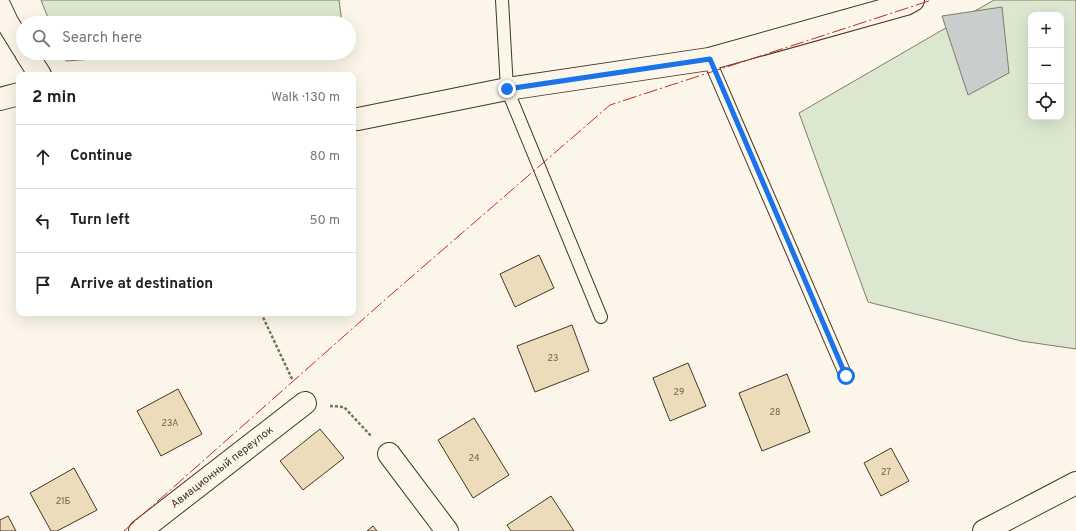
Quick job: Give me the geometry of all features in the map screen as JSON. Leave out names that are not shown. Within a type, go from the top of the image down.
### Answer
[{"type":"street","points":[[356,119],[507,89],[710,59],[906,4],[913,0]]},
{"type":"street","points":[[0,7],[6,22],[16,37]]},
{"type":"street","points":[[30,60],[38,72]]},
{"type":"street","points":[[0,99],[16,95]]},
{"type":"street","name":"Авиационный переулок","points":[[140,531],[305,403]]},
{"type":"street","points":[[389,454],[447,531]]},
{"type":"street","points":[[984,531],[1076,483]]},
{"type":"lane","points":[[502,0],[507,89],[601,317]]},
{"type":"lane","points":[[710,59],[846,376]]},
{"type":"green space","points":[[41,0],[339,0],[341,16],[47,16]]},
{"type":"green space","points":[[994,0],[1076,0],[1076,349],[1021,341],[868,302],[799,113]]},
{"type":"shaded area","points":[[1002,7],[1009,73],[968,95],[942,16]]},
{"type":"building","points":[[539,255],[554,288],[515,307],[500,274]]},
{"type":"building","points":[[572,325],[589,371],[535,392],[517,346]]},
{"type":"building","points":[[688,363],[706,406],[670,421],[653,378]]},
{"type":"building","points":[[787,374],[810,432],[762,451],[739,393]]},
{"type":"building","points":[[178,389],[202,434],[161,456],[137,411]]},
{"type":"building","points":[[474,418],[509,475],[473,498],[438,440]]},
{"type":"building","points":[[320,429],[344,458],[303,490],[280,461]]},
{"type":"building","points":[[891,448],[909,481],[881,496],[864,463]]},
{"type":"building","points":[[74,468],[97,510],[57,531],[51,531],[30,493]]},
{"type":"building","points":[[551,496],[574,531],[511,531],[507,525]]},
{"type":"building","points":[[8,516],[16,531],[0,531],[0,520]]},
{"type":"building","points":[[373,526],[377,531],[367,531]]},
{"type":"power","points":[[124,531],[387,298],[610,105],[932,0]]},
{"type":"route","points":[[507,89],[710,59],[846,376]]}]
